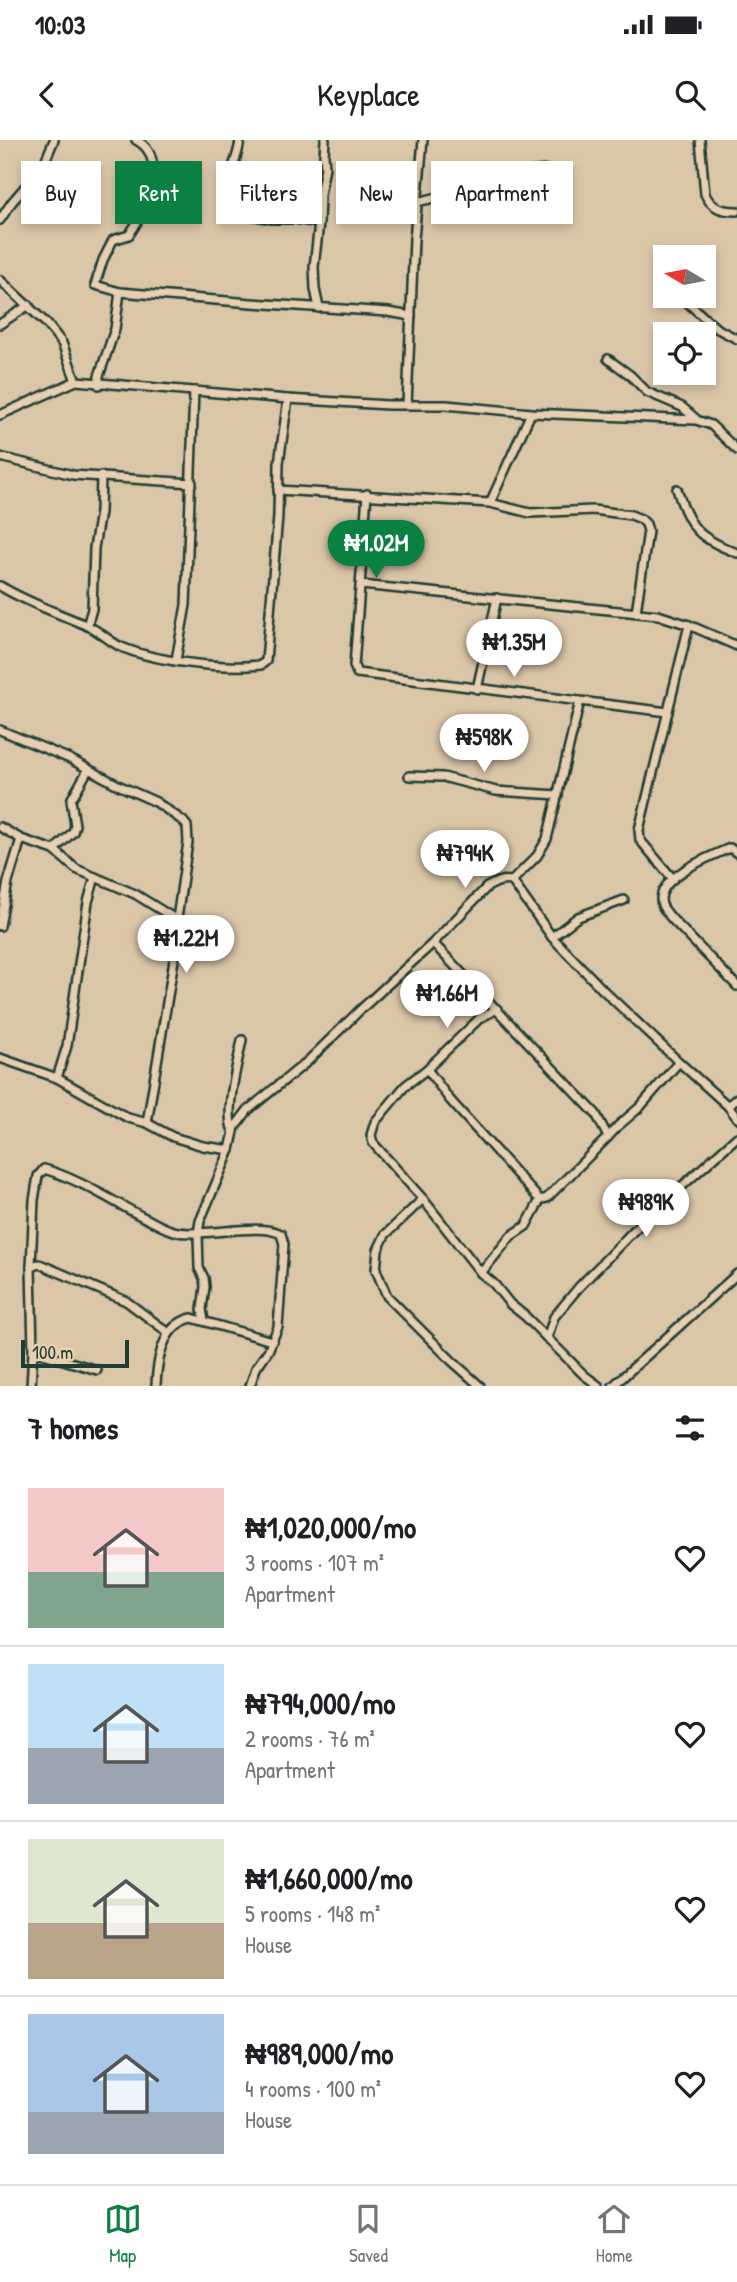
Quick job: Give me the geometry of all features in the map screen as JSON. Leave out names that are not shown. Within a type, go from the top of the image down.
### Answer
[{"type":"street","points":[[0,220],[43,166],[54,140]]},
{"type":"street","points":[[136,140],[145,144],[153,162],[147,201],[144,212],[129,236],[113,240],[94,283],[97,287],[120,292],[411,316]]},
{"type":"street","points":[[236,161],[240,140]]},
{"type":"street","points":[[322,184],[325,140]]},
{"type":"street","points":[[417,193],[423,140]]},
{"type":"street","points":[[700,140],[708,202],[717,208],[737,211]]},
{"type":"street","points":[[319,224],[314,267],[315,289],[320,308]]},
{"type":"street","points":[[407,405],[415,224]]},
{"type":"street","points":[[0,280],[29,305],[62,343],[76,381]]},
{"type":"street","points":[[99,385],[99,376],[115,328],[120,292]]},
{"type":"street","points":[[0,324],[29,305]]},
{"type":"street","points":[[694,308],[716,328],[737,339]]},
{"type":"street","points":[[608,359],[647,392],[671,401],[696,419],[711,425],[737,450]]},
{"type":"street","points":[[0,415],[76,381],[288,399],[696,419]]},
{"type":"street","points":[[176,660],[186,605],[194,391]]},
{"type":"street","points":[[0,586],[25,601],[87,626],[117,645],[136,652],[216,667],[261,665],[266,661],[270,627],[279,463],[288,399]]},
{"type":"street","points":[[490,503],[531,413]]},
{"type":"street","points":[[0,457],[73,475],[192,483]]},
{"type":"street","points":[[87,626],[92,609],[94,548],[100,512],[100,476]]},
{"type":"street","points":[[677,489],[684,511],[706,540],[737,553]]},
{"type":"street","points":[[278,490],[490,503],[517,512],[530,513],[593,510],[631,515],[641,519],[648,531],[636,612]]},
{"type":"street","points":[[367,494],[354,666],[357,673],[668,712]]},
{"type":"street","points":[[361,585],[658,615],[737,646]]},
{"type":"street","points":[[477,689],[497,598]]},
{"type":"street","points":[[673,879],[640,840],[639,831],[689,625]]},
{"type":"street","points":[[513,881],[537,856],[547,839],[580,701]]},
{"type":"street","points":[[0,730],[70,759],[156,802],[183,821],[187,827],[188,842],[172,977],[147,1124]]},
{"type":"street","points":[[54,850],[73,832],[75,825],[71,802],[89,770]]},
{"type":"street","points":[[409,776],[443,777],[496,791],[558,795]]},
{"type":"street","points":[[0,827],[21,839],[54,850],[68,864],[135,894],[177,920]]},
{"type":"street","points":[[0,926],[21,839]]},
{"type":"street","points":[[737,853],[730,848],[683,870],[663,891],[661,899],[662,907],[737,986]]},
{"type":"street","points":[[57,1079],[67,1046],[88,902],[95,877]]},
{"type":"street","points":[[204,1321],[202,1309],[205,1287],[199,1268],[198,1234],[200,1221],[230,1150],[233,1132],[248,1110],[308,1061],[433,943],[487,887],[505,879],[513,881],[552,936],[603,990],[728,1106],[737,1118]]},
{"type":"street","points":[[552,936],[578,916],[624,900]]},
{"type":"street","points":[[433,943],[596,1114],[608,1137]]},
{"type":"street","points":[[487,1012],[490,1002]]},
{"type":"street","points":[[497,1009],[487,1012],[427,1069],[405,1086],[375,1122],[371,1135],[373,1143],[423,1199],[481,1273],[584,1375],[599,1386]]},
{"type":"street","points":[[233,1132],[231,1104],[243,1040]]},
{"type":"street","points":[[0,1058],[57,1079],[128,1118],[147,1124],[173,1138],[230,1150]]},
{"type":"street","points":[[481,1273],[511,1236],[526,1226],[540,1200],[554,1191],[640,1107],[679,1062]]},
{"type":"street","points":[[427,1069],[450,1100],[540,1200]]},
{"type":"street","points":[[728,1106],[737,1098]]},
{"type":"street","points":[[547,1338],[554,1317],[579,1287],[648,1217],[737,1137]]},
{"type":"street","points":[[31,1386],[31,1267],[36,1182],[40,1171],[44,1170],[177,1232],[198,1234],[263,1229],[281,1234],[284,1244],[280,1320],[250,1386]]},
{"type":"street","points":[[423,1199],[385,1236],[378,1250],[376,1270],[387,1296],[480,1386]]},
{"type":"street","points":[[31,1267],[42,1265],[126,1301],[169,1333]]},
{"type":"street","points":[[613,1386],[737,1275]]},
{"type":"street","points":[[156,1386],[159,1360],[169,1333],[180,1321],[192,1318],[272,1341]]},
{"type":"street","points":[[33,1351],[97,1370]]}]
